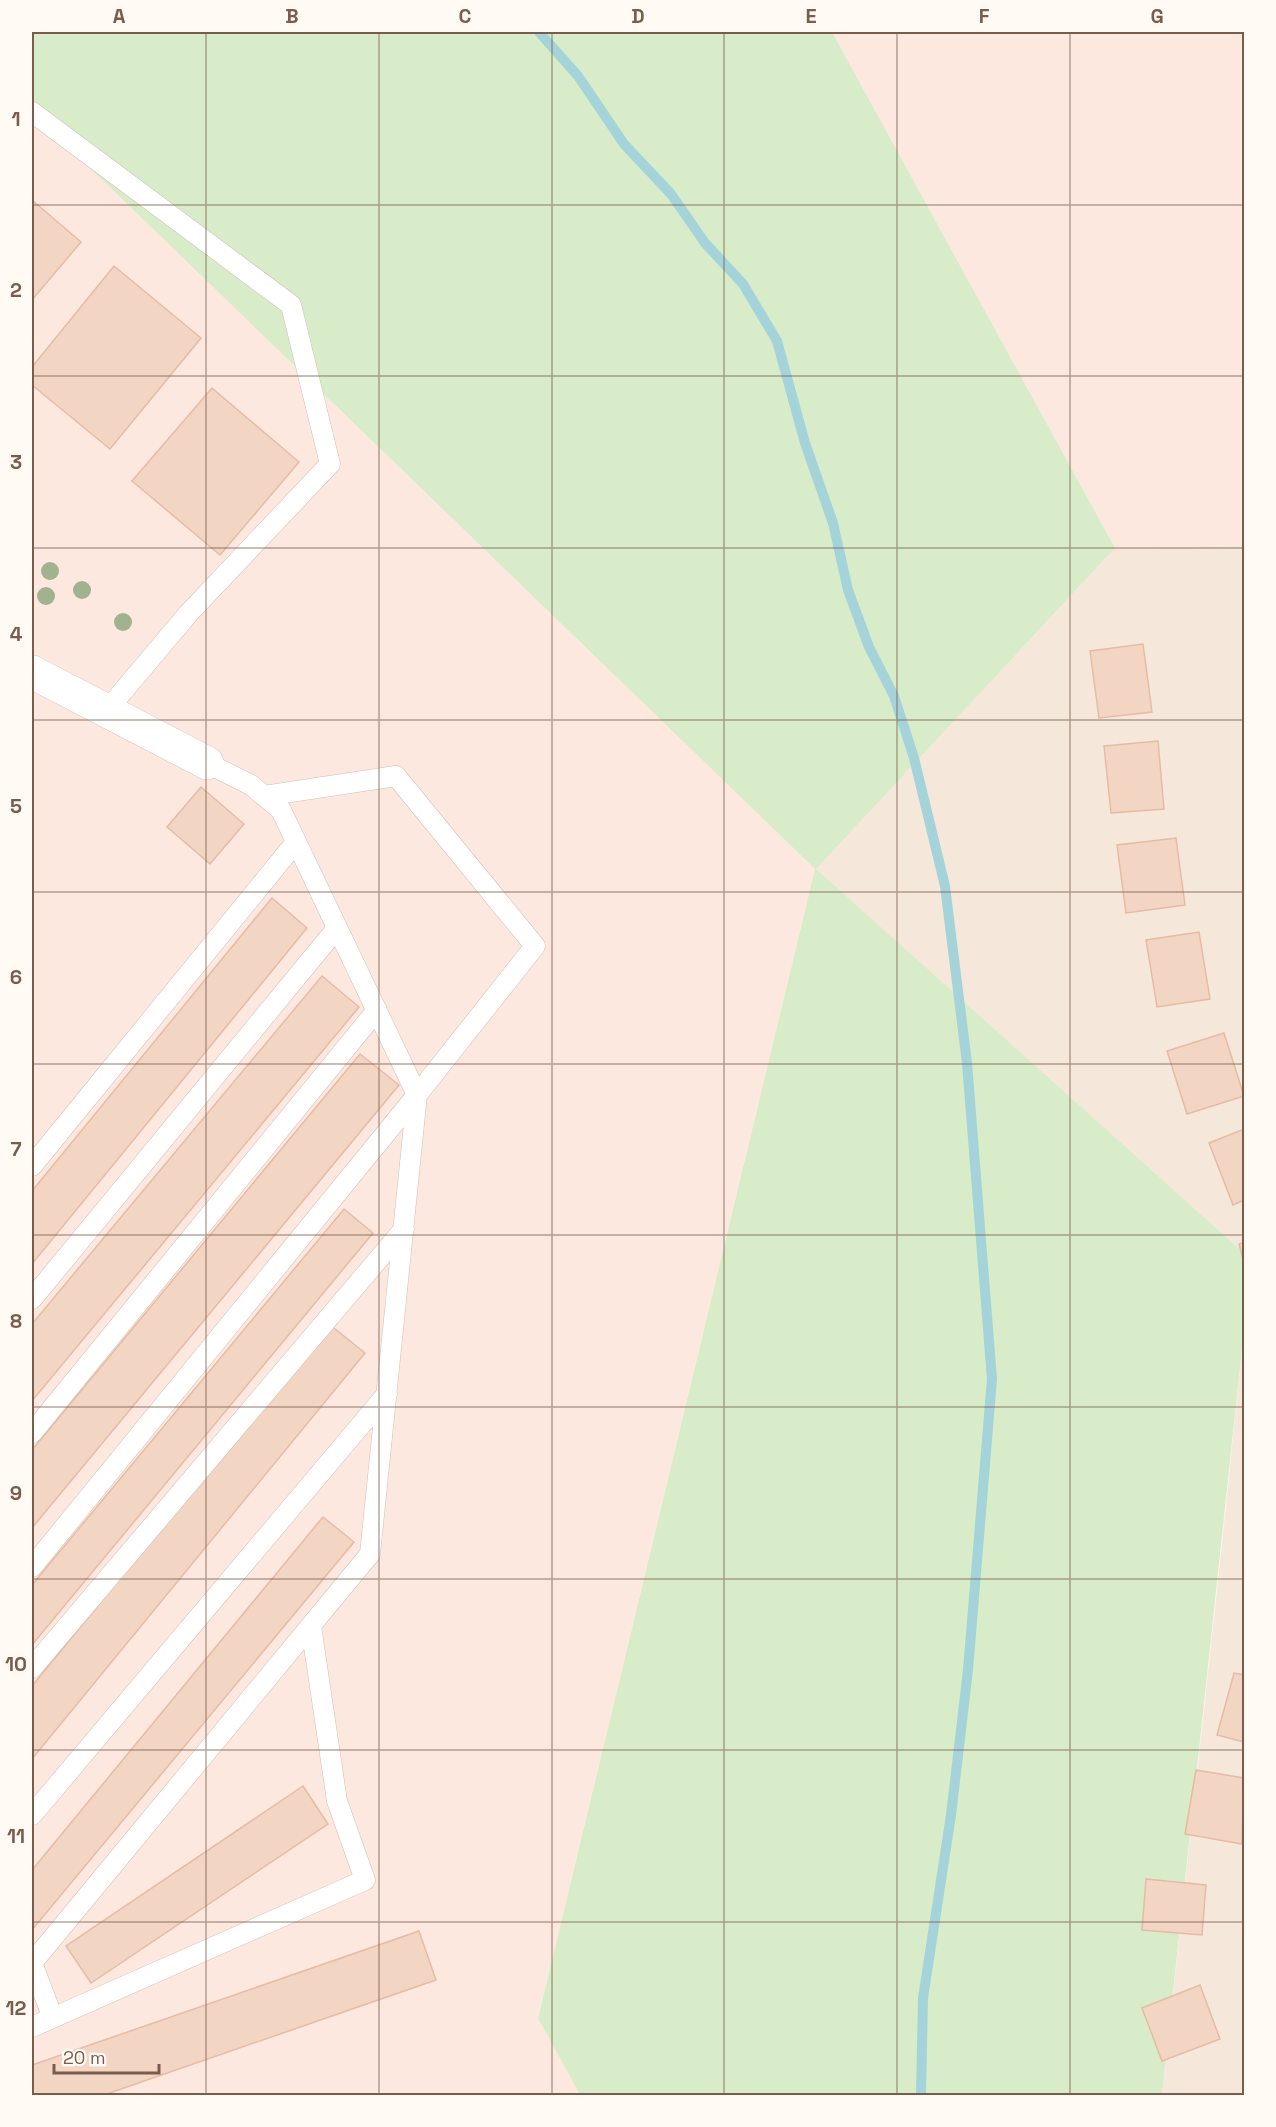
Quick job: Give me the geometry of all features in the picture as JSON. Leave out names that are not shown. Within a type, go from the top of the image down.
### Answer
[{"type":"street","points":[[32,674],[108,709],[207,763]]},
{"type":"lane","points":[[32,112],[291,305],[330,464],[188,614],[108,709]]},
{"type":"lane","points":[[52,2018],[32,1963],[370,1554],[417,1095],[281,810],[251,785],[207,763]]},
{"type":"lane","points":[[32,1568],[417,1095],[535,946],[396,776],[264,796]]},
{"type":"lane","points":[[32,1166],[296,842]]},
{"type":"lane","points":[[32,1299],[337,928]]},
{"type":"lane","points":[[32,1434],[377,1010]]},
{"type":"lane","points":[[32,1668],[404,1229]]},
{"type":"lane","points":[[32,1815],[387,1394]]},
{"type":"lane","points":[[32,2027],[365,1880],[337,1801],[311,1626]]},
{"type":"shaded area","points":[[832,32],[1244,32],[1244,545],[1115,548]]},
{"type":"shaded area","points":[[32,112],[815,869],[538,2017],[580,2095],[32,2095]]},
{"type":"shaded area","points":[[1244,545],[1244,1253],[815,869],[1115,548]]},
{"type":"shaded area","points":[[1244,1330],[1244,2095],[1162,2096],[1222,1544]]},
{"type":"green space","points":[[32,32],[832,32],[1115,548],[816,869],[1244,1253],[1244,1330],[1162,2095],[580,2095],[538,2018],[815,869],[32,112]]},
{"type":"building","points":[[32,200],[81,242],[32,300]]},
{"type":"building","points":[[114,266],[201,338],[110,449],[32,385],[32,367]]},
{"type":"building","points":[[212,388],[299,462],[220,555],[132,481]]},
{"type":"building","points":[[1143,644],[1152,712],[1099,718],[1090,651]]},
{"type":"building","points":[[1158,741],[1164,809],[1111,813],[1104,746]]},
{"type":"building","points":[[201,787],[244,824],[210,864],[167,827]]},
{"type":"building","points":[[1176,838],[1185,905],[1126,913],[1117,845]]},
{"type":"building","points":[[272,898],[307,928],[32,1264],[32,1191]]},
{"type":"building","points":[[1199,932],[1210,999],[1157,1007],[1146,940]]},
{"type":"building","points":[[322,976],[359,1007],[32,1401],[32,1324]]},
{"type":"building","points":[[1224,1033],[1244,1096],[1187,1114],[1167,1051]]},
{"type":"building","points":[[360,1054],[399,1085],[32,1528],[32,1450]]},
{"type":"building","points":[[1244,1129],[1244,1200],[1233,1205],[1209,1143]]},
{"type":"building","points":[[344,1209],[373,1233],[32,1645],[32,1585]]},
{"type":"building","points":[[1244,1242],[1244,1263],[1239,1244]]},
{"type":"building","points":[[329,1324],[365,1353],[32,1759],[32,1686]]},
{"type":"building","points":[[323,1517],[354,1542],[32,1930],[32,1870]]},
{"type":"building","points":[[1234,1673],[1244,1675],[1244,1742],[1217,1735]]},
{"type":"building","points":[[1196,1770],[1244,1778],[1242,1844],[1185,1834]]},
{"type":"building","points":[[303,1786],[328,1824],[91,1983],[66,1946]]},
{"type":"building","points":[[1146,1879],[1206,1885],[1202,1935],[1142,1930]]},
{"type":"building","points":[[419,1931],[436,1980],[101,2096],[32,2096],[32,2065]]},
{"type":"building","points":[[1200,1985],[1220,2039],[1162,2061],[1142,2008]]},
{"type":"waterway","points":[[539,32],[578,76],[624,144],[671,194],[705,243],[743,284],[777,341],[805,443],[833,523],[848,590],[869,647],[894,696],[914,758],[945,886],[967,1063],[992,1379],[968,1670],[951,1815],[923,1998],[921,2096]]}]
